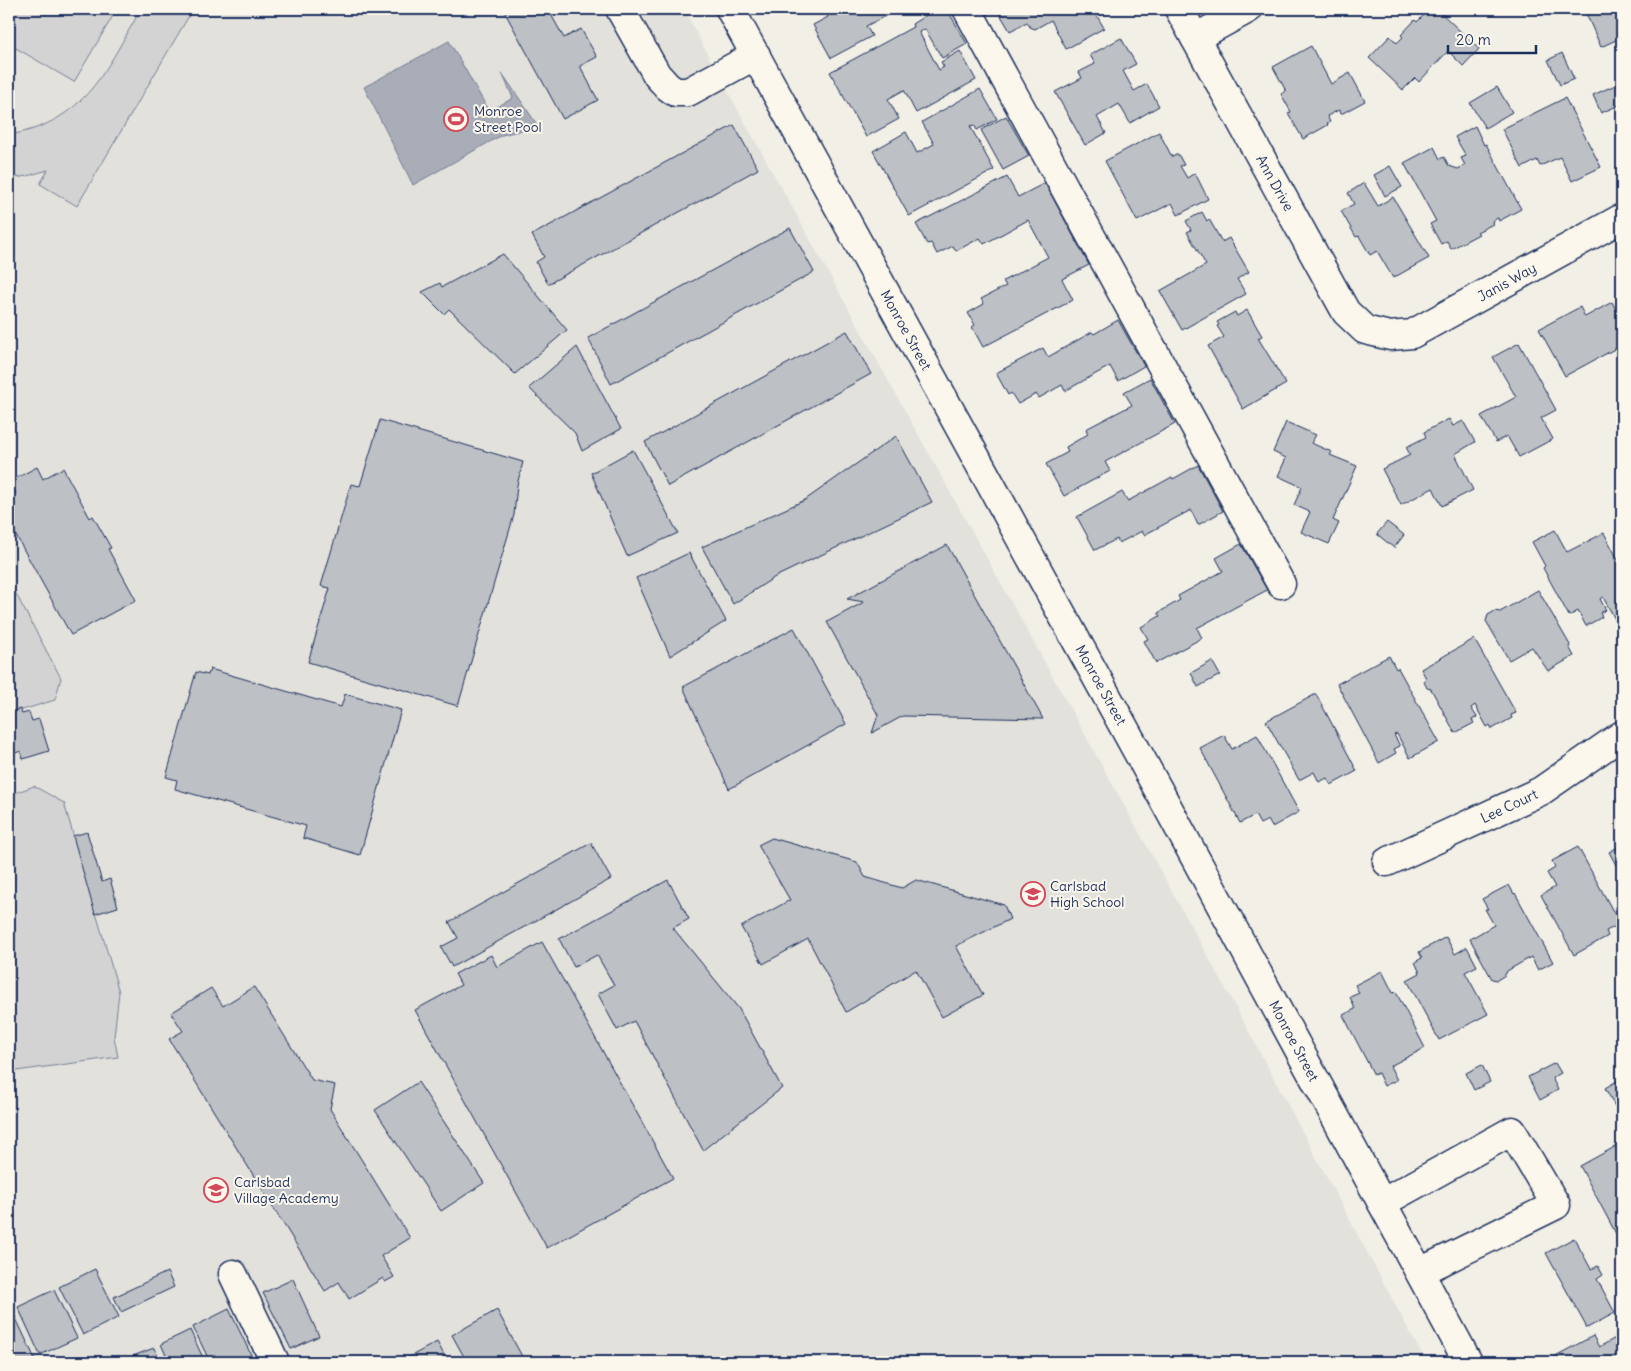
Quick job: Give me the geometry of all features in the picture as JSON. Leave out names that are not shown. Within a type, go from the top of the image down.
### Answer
[{"type":"street","points":[[620,9],[657,75],[675,92],[688,92],[756,55]]},
{"type":"street","name":"Monroe Street","points":[[730,9],[1468,1362]]},
{"type":"street","points":[[967,9],[1281,584]]},
{"type":"street","name":"Ann Drive","points":[[1178,9],[1346,312],[1365,330],[1390,336]]},
{"type":"street","points":[[1195,38],[1248,9]]},
{"type":"street","name":"Janis Way","points":[[1390,336],[1412,334],[1622,218]]},
{"type":"street","name":"Lee Court","points":[[1386,862],[1542,790],[1622,734]]},
{"type":"street","points":[[1382,1203],[1512,1131],[1556,1205],[1420,1272]]},
{"type":"street","points":[[232,1274],[275,1362]]},
{"type":"shaded area","name":"Carlsbad High School","points":[[9,9],[684,9],[712,63],[1215,969],[1426,1362],[9,1362]]},
{"type":"shaded area","points":[[9,9],[117,9],[74,82],[9,44]]},
{"type":"shaded area","points":[[141,9],[193,9],[77,206],[40,184],[48,170],[9,179],[9,135],[35,128],[57,118],[91,90],[104,72]]},
{"type":"shaded area","name":"Monroe Street Pool","points":[[449,41],[489,111],[513,98],[502,73],[538,126],[502,135],[413,185],[364,87]]},
{"type":"shaded area","points":[[9,581],[61,678],[55,700],[9,714]]},
{"type":"shaded area","points":[[34,786],[64,803],[119,992],[114,1037],[118,1057],[9,1072],[9,795]]},
{"type":"building","points":[[503,9],[548,9],[564,38],[581,29],[597,57],[580,66],[598,100],[563,119]]},
{"type":"building","points":[[832,9],[899,9],[866,26],[872,36],[831,58],[813,25],[828,17],[826,12]]},
{"type":"building","points":[[936,9],[947,9],[967,44],[942,58],[925,29],[919,32],[939,70],[944,67],[941,62],[960,51],[976,80],[916,113],[904,90],[888,99],[899,119],[866,137],[830,72],[913,27],[912,24]]},
{"type":"building","points":[[997,9],[1093,9],[1104,28],[1066,49],[1051,20],[1035,29],[1030,27],[1027,22],[1010,31]]},
{"type":"building","points":[[1430,9],[1437,9],[1479,49],[1463,66],[1448,51],[1419,82],[1415,78],[1403,90],[1369,58],[1390,36],[1397,43],[1403,37],[1401,35],[1415,20],[1417,22]]},
{"type":"building","points":[[1584,9],[1622,9],[1622,54],[1616,40],[1601,47]]},
{"type":"building","points":[[1121,38],[1136,64],[1123,71],[1134,91],[1147,84],[1159,106],[1130,123],[1119,104],[1097,117],[1106,133],[1085,145],[1055,92],[1082,78],[1079,72],[1095,64],[1090,55]]},
{"type":"building","points":[[1311,46],[1331,84],[1350,73],[1365,101],[1341,114],[1339,110],[1327,116],[1330,122],[1328,125],[1303,139],[1288,113],[1291,112],[1281,94],[1286,91],[1273,67]]},
{"type":"building","points":[[1562,53],[1574,79],[1560,85],[1548,60]]},
{"type":"building","points":[[1622,82],[1622,111],[1619,105],[1601,113],[1593,95]]},
{"type":"building","points":[[1497,87],[1512,112],[1485,128],[1470,103]]},
{"type":"building","points":[[980,89],[997,119],[977,130],[974,125],[970,126],[994,170],[909,216],[873,151],[906,132],[917,153],[934,144],[922,122]]},
{"type":"building","points":[[1565,98],[1601,167],[1572,181],[1560,157],[1540,166],[1537,160],[1522,168],[1502,129]]},
{"type":"building","points":[[1006,116],[1029,156],[1003,170],[981,130]]},
{"type":"building","points":[[734,125],[758,169],[548,284],[536,262],[544,257],[532,235]]},
{"type":"building","points":[[1475,126],[1521,209],[1499,221],[1498,218],[1492,221],[1493,224],[1477,232],[1479,234],[1451,249],[1447,241],[1441,244],[1430,224],[1436,221],[1404,163],[1434,147],[1440,159],[1444,157],[1449,166],[1458,169],[1465,165],[1461,158],[1466,156],[1455,137]]},
{"type":"building","points":[[1159,132],[1172,157],[1178,154],[1184,165],[1180,166],[1187,178],[1195,173],[1208,199],[1178,215],[1172,203],[1137,221],[1105,161]]},
{"type":"building","points":[[1390,166],[1402,187],[1385,196],[1374,175]]},
{"type":"building","points":[[1007,177],[1018,197],[1045,183],[1089,265],[1062,279],[1073,300],[983,347],[972,327],[975,325],[968,313],[984,304],[981,299],[1006,286],[1003,281],[1048,257],[1028,220],[984,244],[980,238],[956,251],[953,246],[937,254],[931,243],[927,244],[916,224]]},
{"type":"building","points":[[1364,183],[1378,206],[1393,197],[1429,258],[1393,278],[1377,251],[1370,255],[1359,236],[1356,237],[1341,211],[1354,204],[1348,193]]},
{"type":"building","points":[[1202,212],[1207,221],[1209,219],[1222,242],[1229,238],[1249,272],[1237,279],[1246,294],[1182,330],[1160,291],[1206,265],[1187,232],[1191,230],[1186,221]]},
{"type":"building","points":[[790,228],[814,272],[611,384],[588,338]]},
{"type":"building","points":[[503,254],[567,330],[515,374],[449,309],[444,314],[422,292],[440,283],[442,287]]},
{"type":"building","points":[[1612,302],[1622,321],[1622,345],[1565,376],[1539,329],[1580,307],[1585,317]]},
{"type":"building","points":[[1247,310],[1262,336],[1258,338],[1286,384],[1243,409],[1208,346],[1224,337],[1217,326],[1219,325],[1217,322],[1235,312],[1237,316]]},
{"type":"building","points":[[1118,320],[1144,366],[1118,381],[1110,366],[1065,391],[1062,385],[1039,398],[1036,394],[1018,404],[1011,393],[1008,395],[996,373],[1043,348],[1048,357],[1092,332],[1094,334]]},
{"type":"building","points":[[847,331],[871,374],[668,486],[645,442]]},
{"type":"building","points":[[1519,343],[1556,410],[1541,418],[1553,439],[1519,457],[1507,436],[1496,442],[1481,416],[1516,397],[1493,357]]},
{"type":"building","points":[[577,347],[621,429],[582,451],[575,433],[529,388]]},
{"type":"building","points":[[1150,378],[1175,424],[1105,462],[1110,471],[1064,496],[1046,464],[1068,452],[1066,447],[1088,434],[1086,429],[1132,405],[1124,392]]},
{"type":"building","points":[[1449,419],[1453,426],[1463,421],[1475,442],[1455,454],[1473,490],[1442,506],[1433,488],[1401,505],[1382,469],[1410,455],[1406,447],[1426,437],[1424,432]]},
{"type":"building","points":[[380,420],[523,462],[517,485],[514,515],[458,706],[308,662],[330,588],[321,586],[351,484],[360,486]]},
{"type":"building","points":[[1286,422],[1316,435],[1311,443],[1332,452],[1330,455],[1357,466],[1333,520],[1339,523],[1329,544],[1301,532],[1310,512],[1294,505],[1302,487],[1278,476],[1286,458],[1273,452]]},
{"type":"building","points":[[896,436],[932,502],[775,577],[733,604],[702,547],[805,500]]},
{"type":"building","points":[[633,450],[678,533],[627,556],[591,473]]},
{"type":"building","points":[[1198,465],[1223,511],[1198,525],[1191,510],[1144,535],[1142,531],[1119,543],[1117,539],[1095,550],[1077,517],[1122,492],[1128,501]]},
{"type":"building","points":[[37,467],[43,479],[63,468],[90,518],[93,516],[111,548],[108,549],[136,600],[71,635],[9,523],[9,498],[16,493],[9,482]]},
{"type":"building","points":[[1387,522],[1404,535],[1394,548],[1377,534]]},
{"type":"building","points":[[1555,530],[1567,552],[1604,533],[1622,567],[1622,618],[1616,621],[1603,597],[1600,599],[1606,610],[1600,613],[1602,617],[1586,626],[1578,611],[1569,616],[1543,568],[1545,566],[1532,542]]},
{"type":"building","points":[[1241,544],[1267,590],[1197,628],[1202,638],[1156,663],[1144,641],[1148,639],[1141,627],[1160,616],[1158,613],[1180,600],[1178,596],[1223,571],[1216,558]]},
{"type":"building","points":[[947,545],[1043,719],[903,716],[872,733],[878,715],[827,622],[864,602],[847,599]]},
{"type":"building","points":[[689,553],[726,621],[670,656],[636,578]]},
{"type":"building","points":[[1538,590],[1570,645],[1569,647],[1574,656],[1548,671],[1532,647],[1509,660],[1486,621],[1488,615],[1495,611],[1500,612]]},
{"type":"building","points":[[794,628],[846,724],[729,789],[683,687]]},
{"type":"building","points":[[1474,639],[1516,713],[1511,715],[1512,718],[1492,729],[1490,725],[1487,727],[1475,705],[1471,708],[1477,717],[1472,720],[1474,723],[1455,733],[1431,689],[1427,688],[1424,682],[1426,678],[1421,669]]},
{"type":"building","points":[[1389,656],[1396,669],[1398,668],[1439,742],[1410,758],[1397,734],[1394,735],[1400,746],[1394,749],[1396,753],[1379,763],[1337,684]]},
{"type":"building","points":[[1212,661],[1220,675],[1198,687],[1191,673]]},
{"type":"building","points":[[210,669],[341,707],[345,694],[401,710],[360,855],[303,838],[306,826],[175,789],[177,780],[166,777],[196,672],[208,675]]},
{"type":"building","points":[[1316,694],[1357,771],[1331,785],[1327,778],[1319,782],[1314,772],[1299,780],[1266,721]]},
{"type":"building","points":[[20,709],[22,714],[29,712],[32,721],[39,719],[49,751],[23,759],[21,751],[9,755],[9,712]]},
{"type":"building","points":[[1224,735],[1232,749],[1257,735],[1299,812],[1272,827],[1268,820],[1260,824],[1255,815],[1240,823],[1200,748]]},
{"type":"building","points":[[87,832],[102,882],[110,879],[118,907],[95,914],[73,836]]},
{"type":"building","points":[[772,838],[857,862],[865,877],[902,888],[916,880],[1004,905],[1010,919],[956,946],[983,995],[942,1017],[916,970],[846,1012],[808,939],[763,964],[741,927],[790,900],[758,845]]},
{"type":"building","points":[[591,843],[611,879],[452,967],[441,947],[458,938],[449,922]]},
{"type":"building","points":[[1622,845],[1622,876],[1609,852]]},
{"type":"building","points":[[1578,847],[1620,924],[1606,931],[1608,936],[1574,955],[1541,895],[1555,887],[1547,873],[1555,868],[1552,861]]},
{"type":"building","points":[[668,880],[689,919],[673,928],[739,1009],[782,1088],[703,1150],[634,1021],[617,1030],[598,994],[614,985],[597,955],[574,967],[559,939]]},
{"type":"building","points":[[1509,885],[1553,962],[1538,970],[1531,957],[1507,971],[1505,975],[1497,980],[1492,979],[1470,939],[1494,925],[1482,899]]},
{"type":"building","points":[[1446,937],[1455,954],[1467,947],[1477,966],[1465,972],[1488,1014],[1439,1040],[1407,980],[1420,973],[1415,962],[1422,958],[1419,952]]},
{"type":"building","points":[[542,942],[673,1178],[547,1248],[415,1010],[461,985],[455,974],[491,955],[497,967]]},
{"type":"building","points":[[1382,971],[1393,993],[1396,992],[1425,1048],[1390,1066],[1397,1080],[1384,1086],[1378,1073],[1374,1075],[1343,1015],[1355,1009],[1350,997],[1359,993],[1355,985]]},
{"type":"building","points":[[254,987],[312,1080],[335,1085],[330,1109],[410,1238],[381,1256],[394,1277],[385,1282],[383,1278],[349,1299],[339,1282],[325,1291],[169,1039],[183,1031],[171,1013],[211,988],[223,1006]]},
{"type":"building","points":[[1555,1063],[1561,1073],[1552,1078],[1558,1090],[1540,1100],[1528,1077]]},
{"type":"building","points":[[1482,1065],[1490,1082],[1474,1090],[1466,1073]]},
{"type":"building","points":[[1622,1078],[1622,1108],[1617,1110],[1605,1088]]},
{"type":"building","points":[[418,1082],[484,1183],[441,1211],[375,1110]]},
{"type":"building","points":[[1622,1143],[1622,1245],[1580,1166]]},
{"type":"building","points":[[1574,1238],[1591,1269],[1598,1266],[1603,1275],[1597,1279],[1615,1313],[1587,1328],[1546,1253]]},
{"type":"building","points":[[95,1269],[119,1317],[83,1335],[59,1287]]},
{"type":"building","points":[[167,1272],[174,1287],[121,1312],[114,1297]]},
{"type":"building","points":[[293,1279],[319,1336],[291,1349],[263,1293]]},
{"type":"building","points":[[54,1290],[77,1338],[40,1355],[18,1307]]},
{"type":"building","points":[[229,1309],[253,1359],[247,1362],[210,1362],[193,1327]]},
{"type":"building","points":[[12,1310],[35,1359],[28,1362],[9,1362],[9,1311]]},
{"type":"building","points":[[497,1310],[525,1362],[467,1362],[452,1335]]},
{"type":"building","points":[[190,1330],[205,1362],[169,1362],[161,1344]]},
{"type":"building","points":[[1621,1335],[1622,1362],[1544,1362],[1593,1336],[1599,1347]]},
{"type":"building","points":[[437,1342],[448,1362],[400,1362]]},
{"type":"building","points":[[154,1348],[161,1362],[127,1362],[125,1359]]},
{"type":"place","name":"Monroe Street Pool","points":[[456,119]]},
{"type":"place","name":"Carlsbad High School","points":[[1033,894]]},
{"type":"place","name":"Carlsbad Village Academy","points":[[216,1190]]}]
